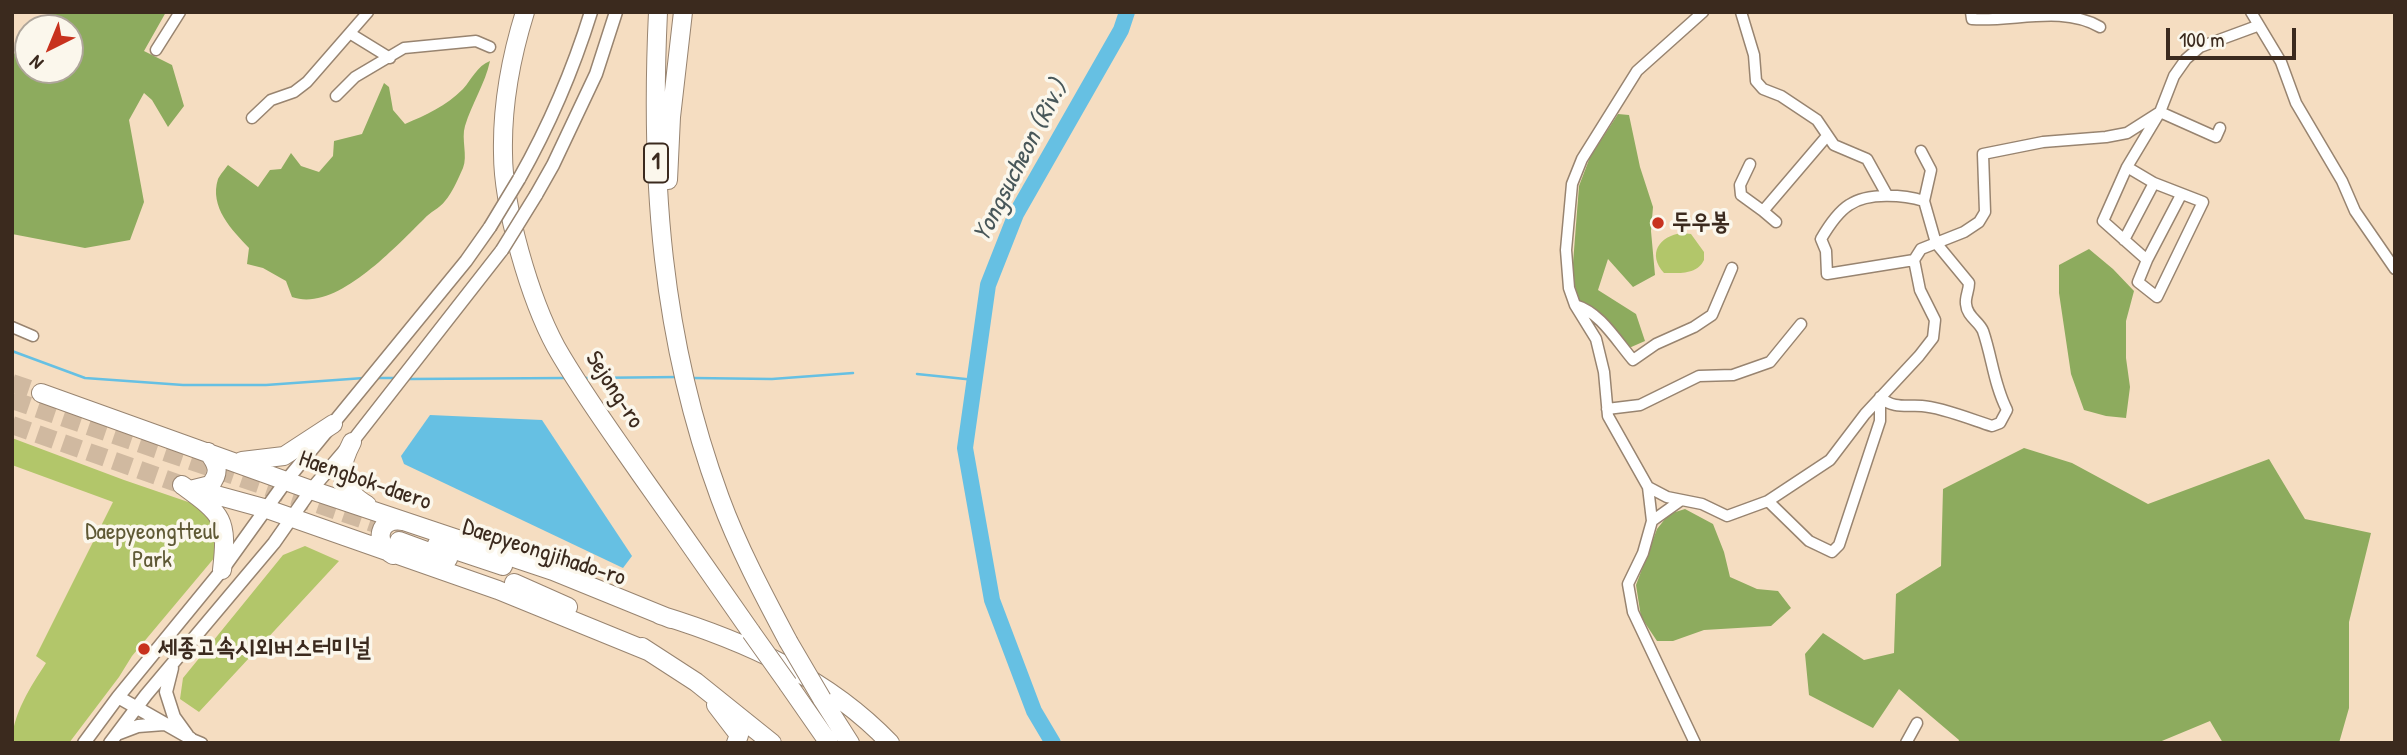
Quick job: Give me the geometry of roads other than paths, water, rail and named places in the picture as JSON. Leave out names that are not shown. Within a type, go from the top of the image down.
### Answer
[{"type":"highway","points":[[510,71],[511,47],[518,12]]},
{"type":"highway","name":"Sejong-ro","points":[[525,12],[510,71],[503,153],[504,179],[527,273],[556,347],[829,743]]},
{"type":"highway","name":"1","points":[[658,12],[654,102],[656,183],[662,255],[676,344],[690,404],[720,499],[742,550],[788,641],[850,743]]},
{"type":"highway","points":[[671,313],[667,166],[683,12]]},
{"type":"highway","name":"Haengbok-daero","points":[[41,393],[311,490],[397,533],[498,590],[650,652],[696,682]]},
{"type":"highway","points":[[228,459],[247,462],[284,456],[333,424]]},
{"type":"highway","points":[[352,442],[344,457],[341,478],[359,500],[397,533]]},
{"type":"highway","points":[[188,487],[210,485],[217,474],[216,463],[208,452]]},
{"type":"highway","points":[[188,487],[223,522],[225,545],[222,570]]},
{"type":"highway","name":"Haengbok-daero","points":[[188,487],[267,509],[292,519],[397,533]]},
{"type":"highway","name":"Daepyeongjihado-ro","points":[[397,533],[671,619],[747,647],[785,664],[855,709],[890,743]]},
{"type":"highway","points":[[696,682],[739,735],[736,743]]},
{"type":"highway","points":[[696,682],[772,743]]},
{"type":"street","points":[[156,50],[180,12]]},
{"type":"street","points":[[252,118],[271,100],[295,92],[307,82],[368,12]]},
{"type":"street","points":[[84,743],[118,697],[222,570],[286,481],[466,261],[490,227],[534,154],[575,63],[591,12]]},
{"type":"street","points":[[114,738],[136,708],[223,606],[292,519],[311,490],[352,442],[502,250],[553,165],[596,74],[616,12]]},
{"type":"street","points":[[1695,743],[1633,612],[1628,584],[1643,553],[1652,521],[1648,487],[1608,416],[1604,372],[1595,339],[1575,305],[1566,271],[1566,250],[1572,184],[1582,159],[1637,71],[1703,12]]},
{"type":"street","points":[[1741,12],[1754,55],[1756,81],[1763,89],[1781,96],[1817,120],[1835,145],[1867,159],[1887,195]]},
{"type":"street","points":[[1960,12],[1995,21],[2074,16],[2100,27]]},
{"type":"street","points":[[2251,12],[2281,62],[2296,103],[2342,181],[2355,211],[2395,269]]},
{"type":"street","points":[[2147,260],[2103,220],[2127,167],[2160,113],[2174,76],[2186,60],[2200,47],[2258,26]]},
{"type":"street","points":[[351,34],[390,58]]},
{"type":"street","points":[[336,96],[355,76],[404,48],[476,41],[490,47]]},
{"type":"street","points":[[2160,113],[2216,137],[2220,128]]},
{"type":"street","points":[[1924,201],[1887,195],[1850,205],[1832,221],[1821,239],[1826,251],[1827,274],[1914,260],[1922,249],[1964,232],[1979,222],[1984,212],[1983,155],[2043,142],[2106,138],[2127,133],[2160,113]]},
{"type":"street","points":[[1763,211],[1827,136]]},
{"type":"street","points":[[1880,397],[1887,404],[1922,406],[1992,426],[2000,423],[2007,410],[2000,395],[1982,328],[1968,314],[1965,302],[1969,283],[1936,243],[1924,201],[1931,170],[1921,151]]},
{"type":"street","points":[[1751,164],[1740,185],[1741,195],[1776,222]]},
{"type":"street","points":[[2127,167],[2154,183],[2203,202],[2157,297],[2138,282],[2181,195]]},
{"type":"street","points":[[2124,240],[2154,183]]},
{"type":"street","points":[[1648,487],[1680,501],[1702,504],[1727,516],[1768,500],[1830,460],[1880,397],[1933,338],[1935,320],[1920,290],[1914,260]]},
{"type":"street","points":[[1575,305],[1586,308],[1600,320],[1633,360],[1656,344],[1694,327],[1712,314],[1732,268]]},
{"type":"street","points":[[1607,409],[1640,405],[1699,376],[1733,375],[1770,362],[1801,324]]},
{"type":"street","points":[[12,327],[33,336]]},
{"type":"street","points":[[1768,500],[1809,541],[1832,552],[1839,545],[1880,421],[1880,397]]},
{"type":"street","points":[[1652,521],[1680,501]]},
{"type":"street","points":[[172,665],[166,692],[174,717],[196,740]]},
{"type":"street","points":[[118,697],[196,740]]},
{"type":"street","points":[[1906,743],[1917,723]]},
{"type":"street","points":[[114,738],[138,726],[164,724]]},
{"type":"water","points":[[430,415],[542,420],[632,556],[623,568],[404,464],[401,456]]},
{"type":"waterway","name":"Yongsucheon (Riv.)","points":[[1053,743],[1034,711],[992,600],[965,448],[988,285],[1016,214],[1121,30],[1127,12]]},
{"type":"waterway","points":[[12,351],[85,378],[183,385],[266,385],[364,378]]},
{"type":"waterway","points":[[693,378],[772,379],[853,373]]},
{"type":"waterway","points":[[917,374],[975,380]]},
{"type":"waterway","points":[[584,378],[679,377]]},
{"type":"waterway","points":[[378,378],[395,378]]},
{"type":"waterway","points":[[409,379],[567,378]]},
{"type":"tunnel","points":[[12,383],[41,393]]},
{"type":"tunnel","points":[[12,400],[402,533]]},
{"type":"tunnel","points":[[12,425],[194,489]]},
{"type":"place","name":"두우봉","points":[[1658,223]]},
{"type":"place","name":"세종고속시외버스터미널","points":[[144,649]]},
{"type":"park label","name":"Daepyeongtteul Park","points":[[152,547]]}]
